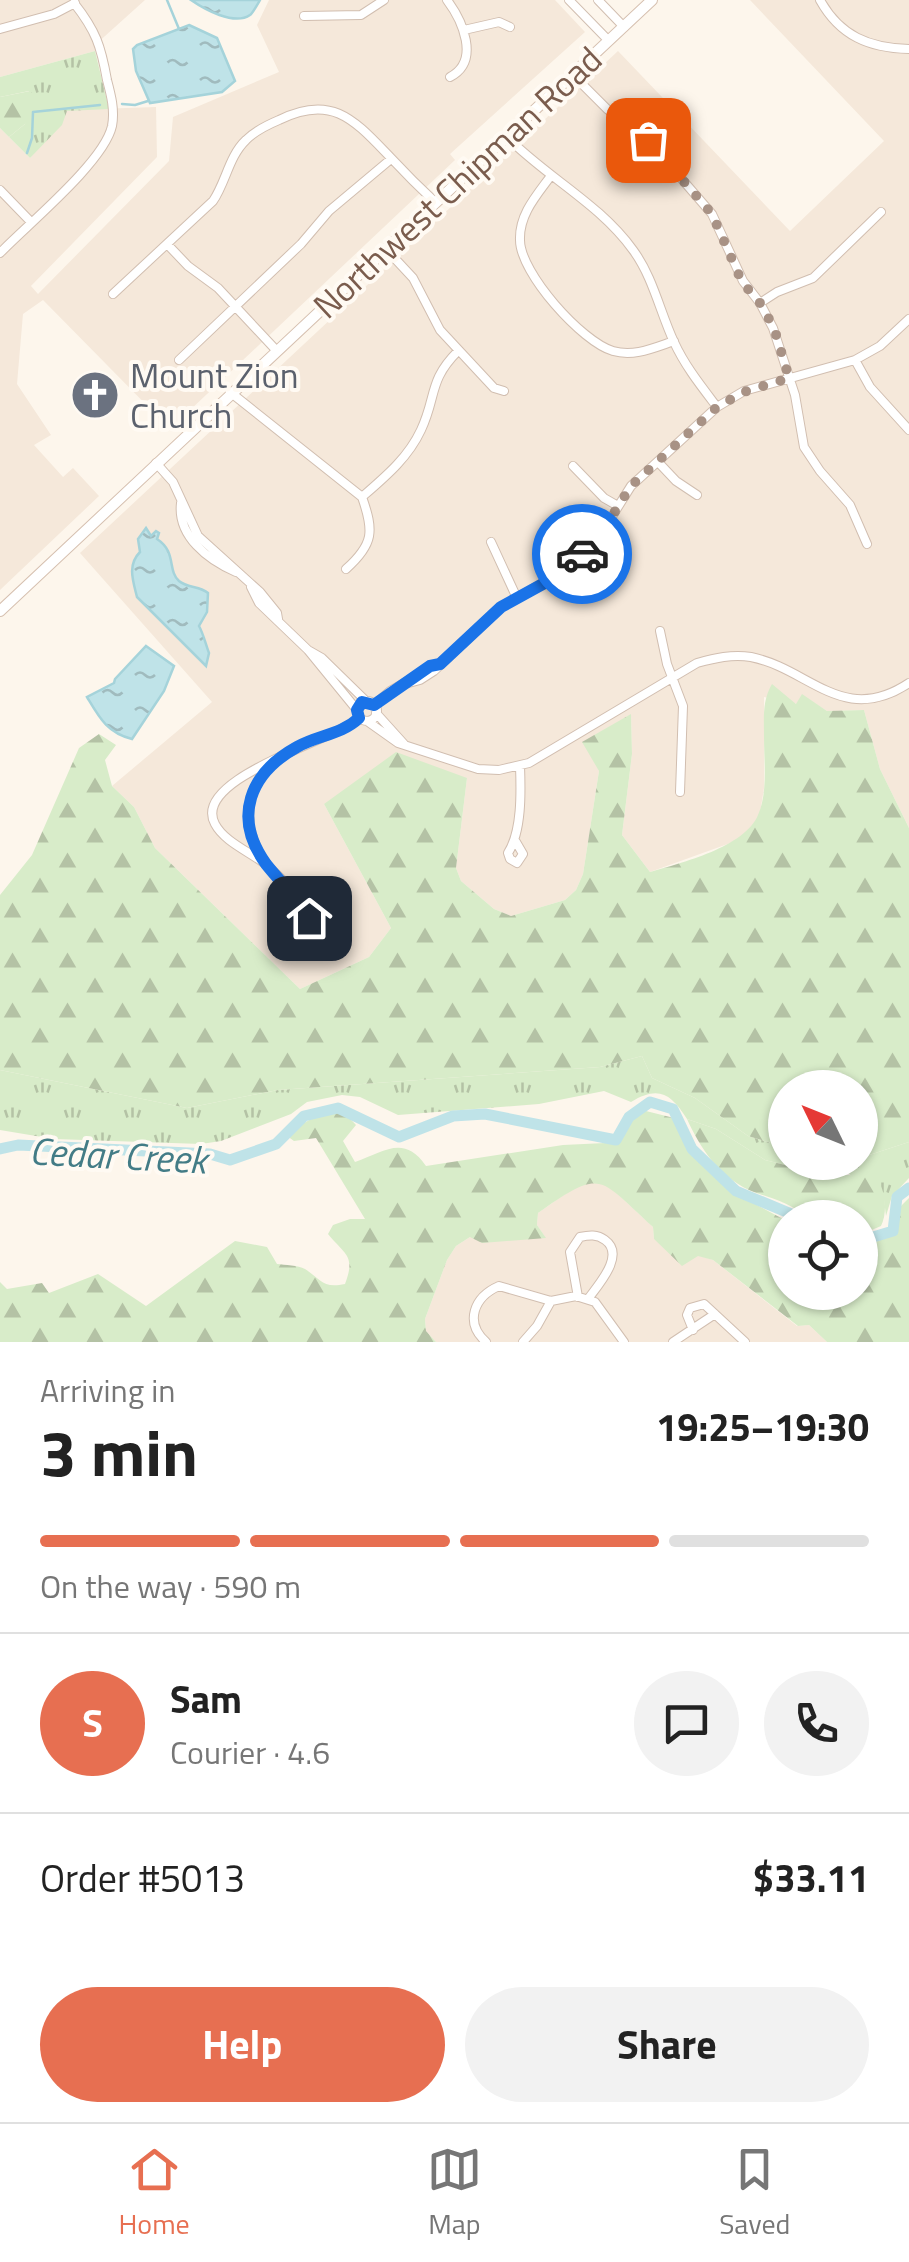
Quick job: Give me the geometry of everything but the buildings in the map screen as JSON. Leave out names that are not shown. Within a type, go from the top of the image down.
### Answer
[{"type":"main road","name":"Northwest Chipman Road","points":[[0,611],[652,0]]},
{"type":"street","points":[[304,16],[360,15],[384,0]]},
{"type":"street","points":[[446,0],[464,30],[466,59],[458,73],[450,77]]},
{"type":"street","points":[[569,0],[609,41]]},
{"type":"street","points":[[598,0],[624,27]]},
{"type":"street","points":[[820,0],[840,28],[861,42],[879,48],[909,49]]},
{"type":"street","points":[[0,29],[54,14],[76,2],[98,38],[113,106],[113,121],[105,145],[0,253]]},
{"type":"street","points":[[464,30],[499,22],[510,27]]},
{"type":"street","points":[[573,75],[607,109],[648,140],[703,199],[720,228],[742,282],[774,328],[804,446],[850,505],[867,544]]},
{"type":"street","points":[[113,294],[213,201],[224,185],[236,152],[247,138],[292,114],[330,110],[346,116],[367,132],[435,202]]},
{"type":"street","points":[[506,136],[550,177],[583,198],[636,253],[685,364],[717,407]]},
{"type":"street","points":[[179,360],[301,244],[329,212],[391,158]]},
{"type":"street","points":[[550,177],[528,209],[521,228],[524,262],[532,278],[602,347],[632,354],[674,341]]},
{"type":"street","points":[[0,190],[31,222]]},
{"type":"street","points":[[760,303],[813,278],[881,212]]},
{"type":"street","points":[[167,244],[218,288],[276,350]]},
{"type":"street","points":[[386,249],[413,278],[424,294],[424,304],[433,321],[458,352],[494,388],[504,391]]},
{"type":"street","points":[[297,896],[267,865],[215,824],[212,808],[219,794],[306,742],[345,730],[405,684],[420,680],[516,596],[561,574],[601,534],[631,486],[717,407],[744,392],[855,360],[880,346],[909,319]]},
{"type":"street","points":[[362,497],[390,472],[416,440],[430,408],[437,375],[458,352]]},
{"type":"street","points":[[855,360],[870,386],[909,430]]},
{"type":"street","points":[[230,392],[362,497],[371,522],[370,536],[366,547],[346,568]]},
{"type":"street","points":[[658,462],[697,495]]},
{"type":"street","points":[[156,463],[173,482],[186,532],[208,556],[239,574],[259,603],[308,650],[361,716],[392,740],[478,770],[520,766],[697,663],[734,656],[767,662],[838,697],[871,698],[909,683]]},
{"type":"street","points":[[573,466],[604,498],[618,506]]},
{"type":"street","points":[[491,542],[516,596]]},
{"type":"street","points":[[660,631],[666,664],[684,714],[680,792]]},
{"type":"street","points":[[435,649],[441,662]]},
{"type":"street","points":[[308,650],[322,658],[372,706],[404,744]]},
{"type":"street","points":[[900,689],[909,699]]},
{"type":"street","points":[[361,716],[372,706]]},
{"type":"street","points":[[267,865],[256,848],[249,824],[250,798],[260,777],[276,759]]},
{"type":"street","points":[[516,842],[520,766]]},
{"type":"street","points":[[231,785],[241,787],[250,798]]},
{"type":"street","points":[[225,835],[238,837],[249,824]]},
{"type":"street","points":[[596,1236],[608,1242],[614,1254],[610,1267],[583,1298],[570,1252],[580,1237],[596,1236]]},
{"type":"street","points":[[486,1342],[474,1326],[473,1312],[483,1295],[499,1286],[551,1300],[583,1298],[599,1307],[622,1342]]},
{"type":"street","points":[[524,1342],[551,1300]]},
{"type":"street","points":[[693,1330],[687,1314],[690,1308],[704,1304],[745,1342]]},
{"type":"street","points":[[673,1342],[715,1314]]},
{"type":"shaded area","points":[[0,0],[145,0],[95,45],[95,51],[0,77]]},
{"type":"shaded area","points":[[269,0],[555,0],[585,32],[450,154],[455,160],[170,429],[43,300],[23,314],[17,384],[51,435],[34,445],[63,477],[73,468],[99,496],[0,590],[0,128],[30,158],[67,110],[156,107],[157,157],[31,286],[38,294],[169,161],[173,117],[279,72],[257,25]]},
{"type":"shaded area","points":[[750,0],[909,0],[909,828],[880,769],[864,710],[827,711],[802,695],[797,704],[764,697],[764,788],[760,813],[752,827],[736,841],[650,872],[622,835],[632,754],[631,715],[595,759],[599,771],[583,874],[576,890],[565,900],[511,916],[494,909],[461,881],[456,868],[467,778],[324,804],[391,928],[369,957],[300,989],[155,848],[134,807],[112,786],[212,702],[80,553],[618,51],[790,231],[884,141]]},
{"type":"shaded area","points":[[578,1185],[608,1185],[653,1227],[654,1239],[713,1260],[768,1303],[768,1310],[777,1310],[797,1326],[809,1325],[827,1342],[436,1342],[426,1331],[425,1319],[456,1246],[470,1237],[545,1237],[537,1225],[538,1213]]},
{"type":"green space","points":[[95,51],[109,109],[67,111],[62,125],[30,158],[9,137],[25,124],[29,91],[0,97],[0,77]]},
{"type":"green space","points":[[30,91],[39,99],[25,124],[9,137],[0,128],[0,97]]},
{"type":"green space","points":[[772,684],[796,704],[802,694],[827,711],[864,710],[880,769],[909,828],[909,1142],[878,1152],[878,1070],[768,1070],[768,1142],[748,1136],[695,1098],[652,1078],[642,1056],[600,1067],[278,1090],[187,1108],[0,1070],[0,895],[32,855],[79,748],[99,734],[116,745],[105,760],[112,786],[134,807],[155,848],[300,989],[369,957],[391,928],[324,804],[396,752],[467,778],[456,868],[461,881],[494,909],[511,916],[565,900],[576,890],[583,874],[599,771],[582,742],[631,714],[632,754],[622,835],[650,872],[711,852],[740,836],[758,815],[763,797],[767,697]]},
{"type":"green space","points":[[642,1056],[652,1078],[695,1098],[748,1136],[768,1142],[768,1161],[716,1129],[687,1119],[670,1098],[657,1093],[631,1102],[604,1091],[539,1104],[398,1115],[360,1097],[342,1095],[307,1102],[291,1114],[221,1141],[201,1144],[54,1139],[0,1130],[0,1070],[187,1108],[278,1090],[600,1067]]},
{"type":"green space","points":[[646,1111],[674,1118],[695,1153],[720,1180],[768,1211],[768,1303],[713,1260],[698,1256],[682,1266],[654,1239],[653,1227],[621,1197],[610,1188],[588,1184],[538,1213],[537,1225],[546,1238],[482,1243],[470,1237],[456,1246],[425,1319],[426,1331],[436,1342],[0,1342],[0,1282],[7,1289],[42,1283],[49,1293],[98,1274],[146,1306],[235,1241],[267,1247],[277,1264],[302,1268],[326,1284],[345,1284],[349,1261],[328,1234],[333,1225],[365,1219],[316,1138],[294,1141],[287,1136],[321,1115],[339,1114],[356,1125],[343,1141],[355,1162],[384,1150],[402,1148],[418,1156],[426,1166],[563,1145],[605,1143]]},
{"type":"green space","points":[[687,1119],[716,1129],[768,1161],[768,1180],[877,1180],[885,1200],[881,1226],[878,1227],[878,1200],[775,1200],[749,1190],[728,1177],[698,1140]]},
{"type":"green space","points":[[909,1142],[909,1178],[892,1196],[886,1216],[884,1200],[857,1180],[878,1180],[878,1152]]},
{"type":"green space","points":[[909,1198],[909,1342],[827,1342],[809,1325],[798,1326],[777,1310],[878,1310],[878,1241],[887,1237],[901,1206]]},
{"type":"water","points":[[191,0],[260,0],[250,15],[236,19]]},
{"type":"water","points":[[189,25],[217,38],[235,81],[222,92],[150,103],[136,71],[133,49]]},
{"type":"water","points":[[146,528],[151,536],[159,533],[157,539],[170,555],[175,577],[208,593],[207,612],[199,626],[209,653],[206,666],[137,597],[132,568],[140,552],[138,539]]},
{"type":"water","points":[[146,646],[174,666],[164,691],[132,739],[110,728],[87,697],[114,683]]},
{"type":"waterway","points":[[167,0],[179,29]]},
{"type":"waterway","points":[[122,104],[148,101]]},
{"type":"waterway","points":[[27,153],[33,112],[100,105]]},
{"type":"waterway","name":"Cedar Creek","points":[[0,1149],[18,1145],[210,1154],[230,1160],[276,1144],[304,1116],[338,1108],[399,1137],[453,1116],[485,1114],[616,1140],[629,1117],[650,1102],[673,1109],[692,1149],[736,1191],[768,1204]]},
{"type":"waterway","name":"Cedar Creek","points":[[878,1236],[893,1231],[897,1197],[909,1188]]},
{"type":"way so far","points":[[582,554],[601,534],[631,486],[717,407],[744,392],[789,378],[774,328],[742,282],[712,214],[703,199],[648,140]]},
{"type":"place","name":"Mount Zion Church","points":[[95,395]]},
{"type":"route","points":[[309,918],[297,896],[267,865],[250,829],[251,796],[265,770],[298,746],[351,726],[359,718],[357,710],[362,702],[374,705],[430,666],[440,664],[501,607],[561,574],[582,554]]}]
